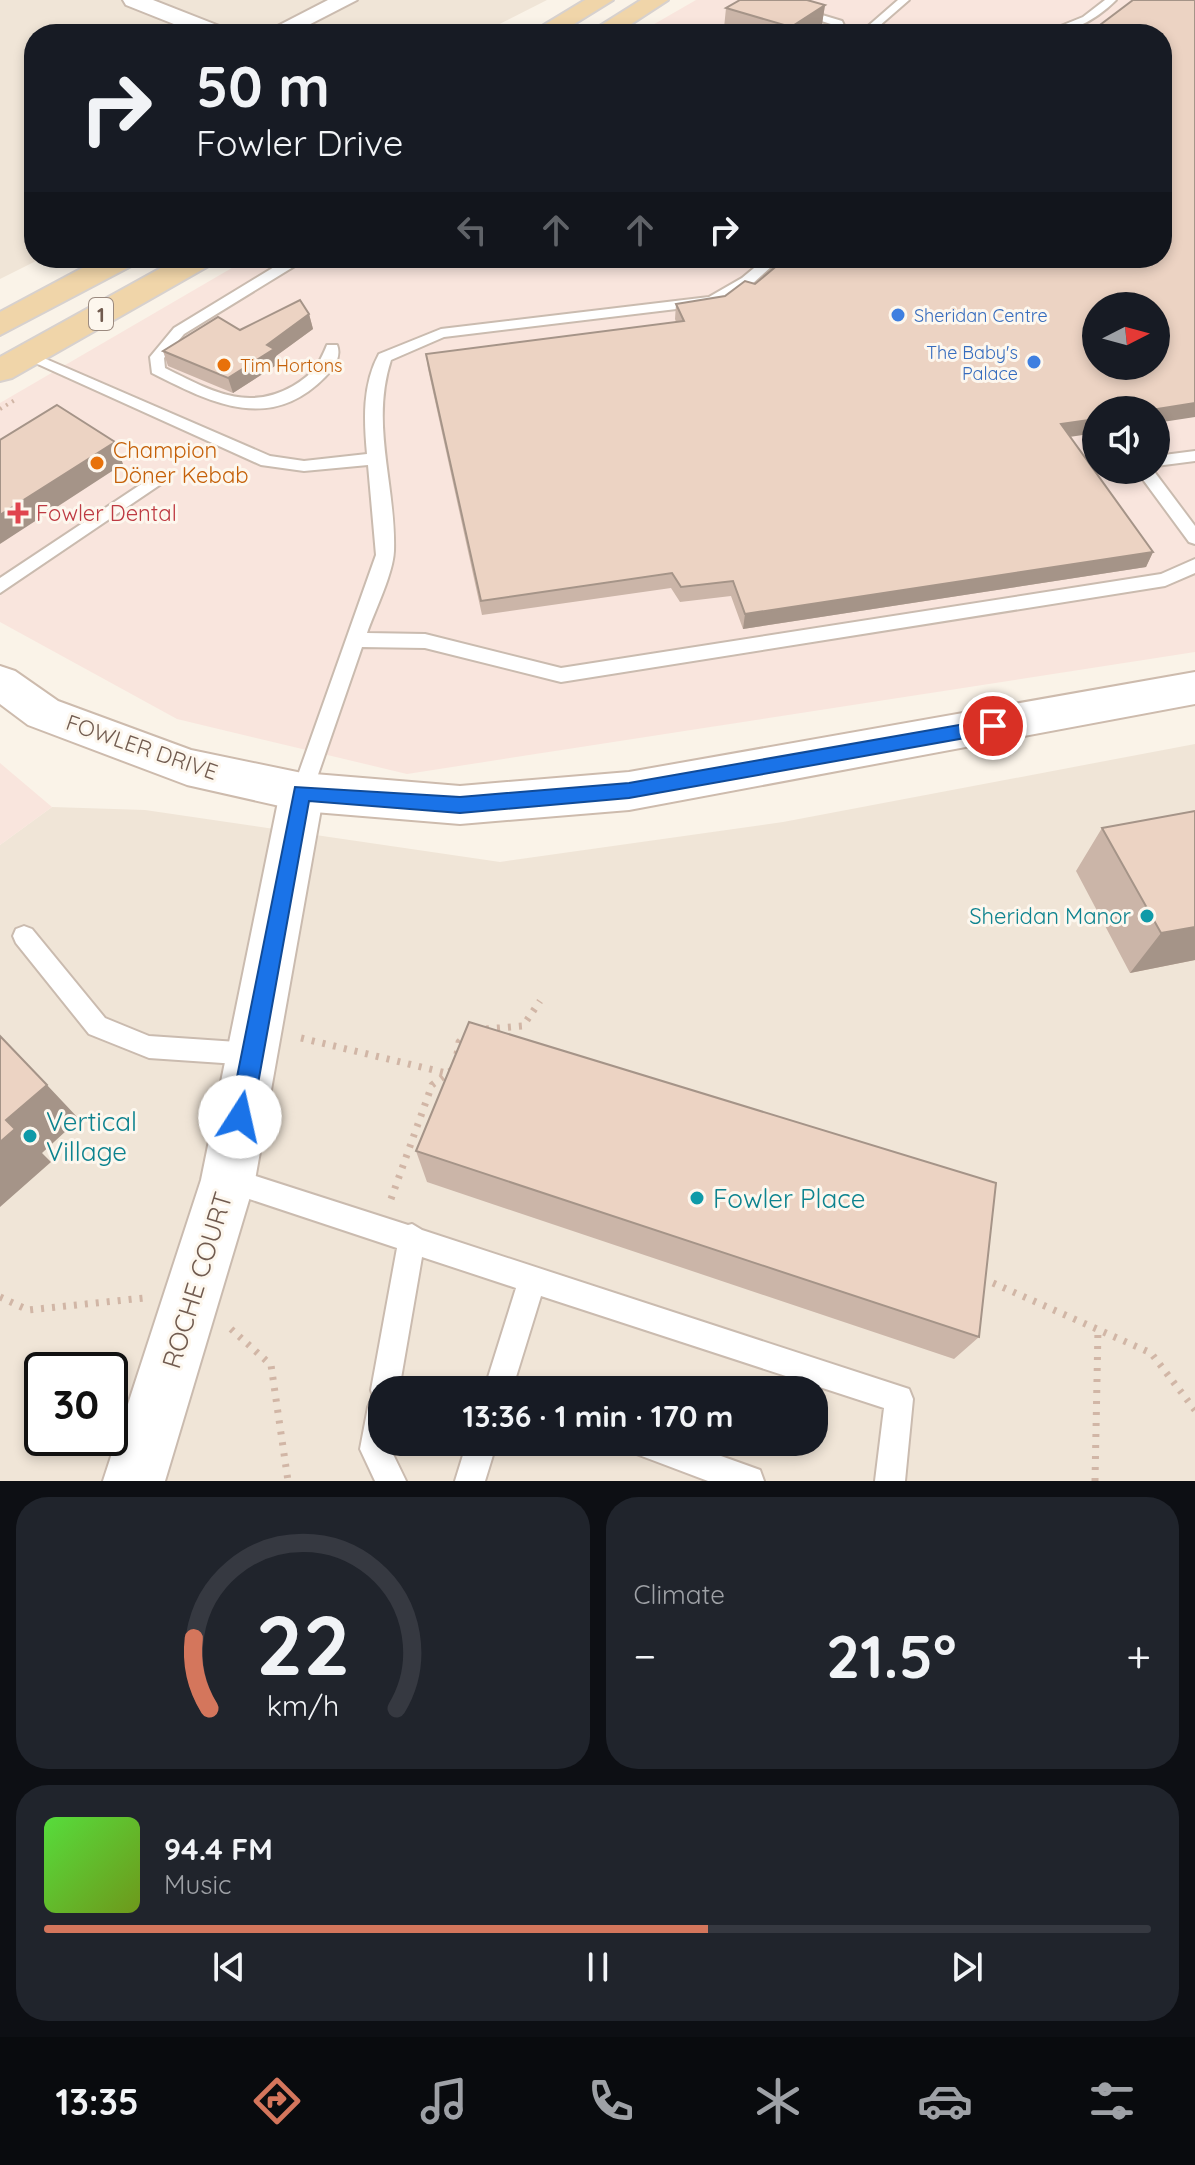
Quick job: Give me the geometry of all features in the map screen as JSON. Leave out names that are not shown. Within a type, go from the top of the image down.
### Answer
[{"type":"main road","points":[[559,24],[602,0]]},
{"type":"main road","points":[[616,24],[657,0]]},
{"type":"main road","name":"1","points":[[3,322],[105,268]]},
{"type":"main road","name":"1","points":[[13,363],[183,268]]},
{"type":"street","points":[[134,0],[194,24]]},
{"type":"street","points":[[294,24],[346,0]]},
{"type":"street","name":"FOWLER DRIVE","points":[[0,682],[43,713],[187,767],[302,792],[460,805],[629,791],[1195,688]]},
{"type":"street","name":"ROCHE COURT","points":[[134,1481],[228,1180],[302,792]]},
{"type":"lane","points":[[761,0],[838,24]]},
{"type":"lane","points":[[876,24],[904,0]]},
{"type":"lane","points":[[1073,24],[1087,19],[1111,0]]},
{"type":"lane","points":[[282,268],[179,331],[157,357],[157,370],[232,405],[262,406],[296,391],[318,376],[333,355],[332,348]]},
{"type":"lane","points":[[302,792],[385,555],[387,518],[373,459],[374,381],[384,357],[441,333],[713,301],[762,268]]},
{"type":"lane","points":[[13,363],[267,461],[304,466],[373,459]]},
{"type":"lane","points":[[1170,459],[1195,456]]},
{"type":"lane","points":[[0,587],[161,476]]},
{"type":"lane","points":[[1154,484],[1195,538]]},
{"type":"lane","points":[[356,640],[425,641],[561,675],[1165,580],[1195,565]]},
{"type":"lane","points":[[24,936],[97,1026],[149,1047],[254,1040]]},
{"type":"lane","points":[[228,1180],[412,1237],[899,1399],[890,1481]]},
{"type":"lane","points":[[387,1376],[412,1237]]},
{"type":"lane","points":[[502,1376],[533,1278]]},
{"type":"lane","points":[[378,1456],[391,1481]]},
{"type":"lane","points":[[470,1481],[478,1456]]},
{"type":"lane","points":[[680,1456],[749,1481]]},
{"type":"path","points":[[381,1227],[432,1085],[454,1068],[459,1042],[470,1031],[523,1026],[540,1001]]},
{"type":"path","points":[[254,1040],[447,1073]]},
{"type":"path","points":[[993,1283],[1151,1353],[1195,1410]]},
{"type":"path","points":[[0,1297],[28,1310],[193,1293],[271,1365],[288,1481]]},
{"type":"path","points":[[1095,1481],[1098,1329]]},
{"type":"shaded area","points":[[0,0],[547,0],[500,24],[24,24],[24,267],[0,279]]},
{"type":"shaded area","points":[[696,0],[1195,0],[1195,652],[407,774],[177,719],[0,622],[0,403],[232,268],[1172,268],[1172,24],[654,24]]},
{"type":"shaded area","points":[[1195,744],[1195,1481],[0,1481],[0,845],[52,807],[145,810],[500,862],[783,822]]},
{"type":"shaded area","points":[[0,763],[52,807],[0,845]]},
{"type":"building","points":[[740,0],[807,0],[825,5],[796,24],[781,24],[726,8]]},
{"type":"building","name":"Sheridan Centre","points":[[1133,0],[1195,0],[1195,403],[1170,407],[1170,396],[1082,396],[1082,421],[1061,424],[1082,453],[1082,484],[1104,484],[1153,552],[745,614],[733,581],[681,587],[672,573],[481,601],[426,354],[684,321],[676,304],[725,296],[745,281],[755,284],[774,268],[1172,268],[1172,24],[1101,24]]},
{"type":"building","points":[[300,300],[309,314],[267,345],[274,349],[228,378],[163,351],[218,317],[240,330]]},
{"type":"building","points":[[57,405],[115,442],[0,515],[0,440]]},
{"type":"building","points":[[1195,811],[1195,927],[1161,933],[1102,828]]},
{"type":"building","name":"Fowler Place","points":[[469,1022],[996,1183],[979,1337],[416,1151]]},
{"type":"building","points":[[0,1036],[47,1085],[6,1120],[15,1129],[0,1142]]},
{"type":"place","name":"Sheridan Centre","points":[[898,315]]},
{"type":"place","name":"The Baby's Palace","points":[[1034,362]]},
{"type":"place","name":"Tim Hortons","points":[[224,365]]},
{"type":"place","name":"Champion Döner Kebab","points":[[97,463]]},
{"type":"place","name":"Fowler Dental","points":[[18,513]]},
{"type":"place","name":"Sheridan Manor","points":[[1147,916]]},
{"type":"place","name":"Vertical Village","points":[[30,1136]]},
{"type":"place","name":"Fowler Place","points":[[697,1198]]},
{"type":"route","points":[[240,1117],[302,792],[460,805],[629,791],[993,726]]}]
